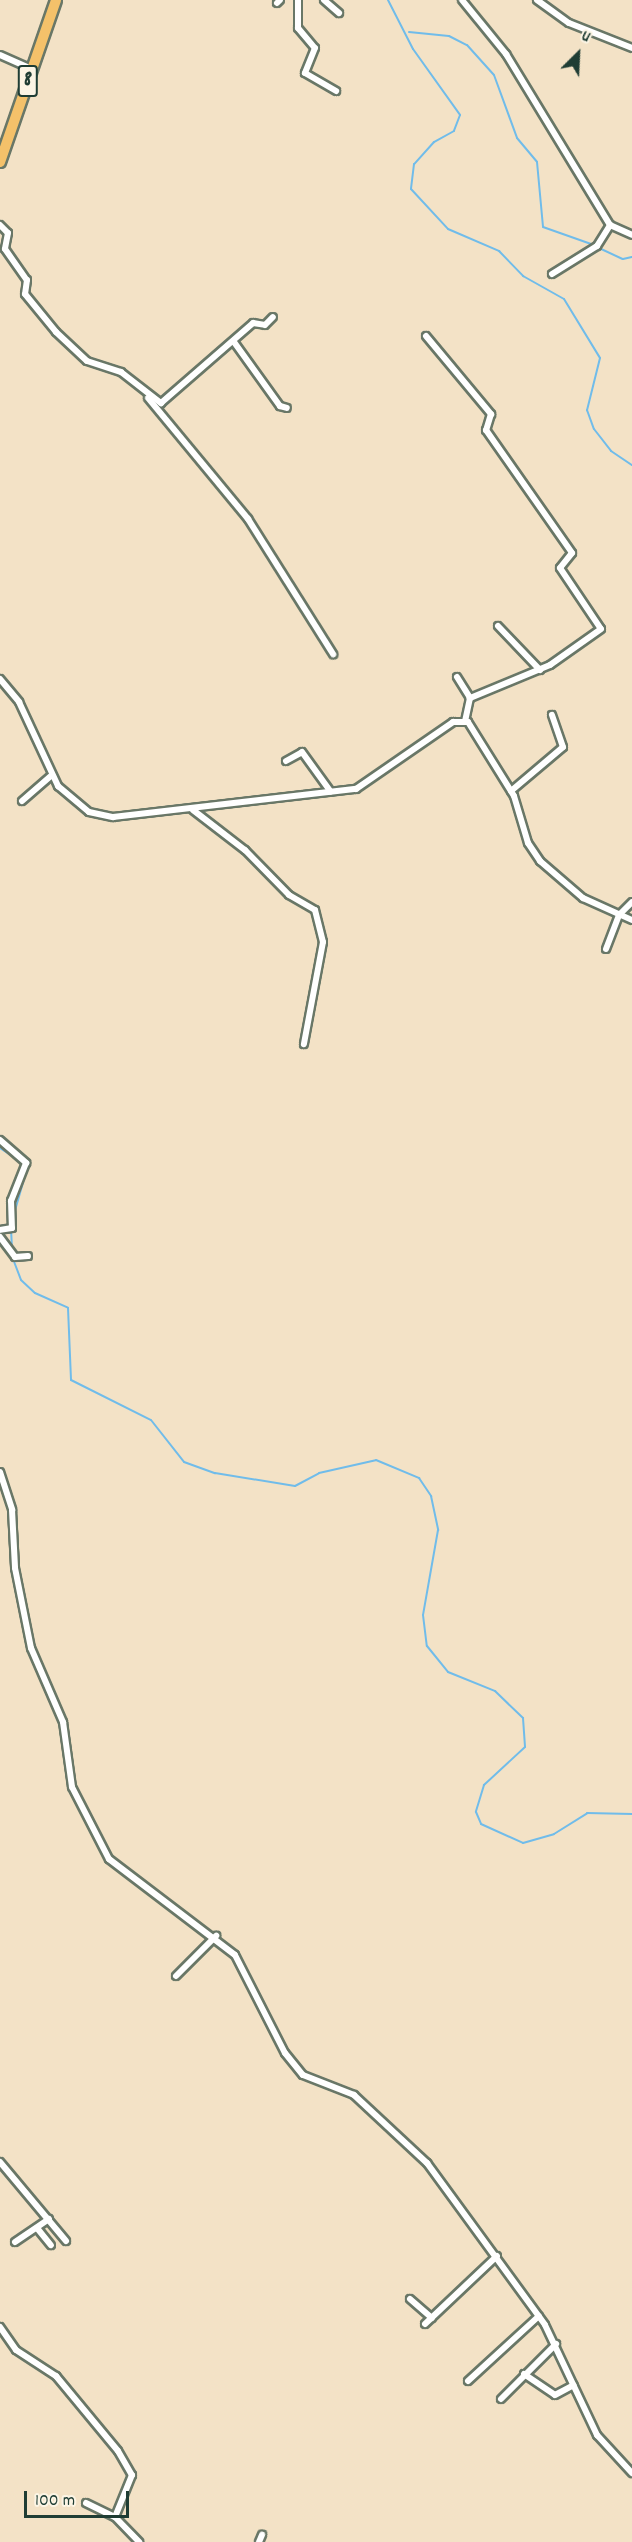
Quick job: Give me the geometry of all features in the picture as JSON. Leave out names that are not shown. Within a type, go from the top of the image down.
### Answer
[{"type":"highway","name":"8","points":[[0,162],[56,0]]},
{"type":"street","points":[[298,0],[298,28],[315,48],[305,73],[336,91]]},
{"type":"street","points":[[324,0],[339,13]]},
{"type":"street","points":[[462,0],[506,54],[610,225],[632,235]]},
{"type":"street","points":[[537,0],[569,23],[632,48]]},
{"type":"street","points":[[0,55],[32,69]]},
{"type":"street","points":[[0,225],[8,233],[5,249],[27,280],[25,294],[56,332],[87,361],[121,372],[144,393],[249,519],[333,654]]},
{"type":"street","points":[[552,274],[597,246],[610,225]]},
{"type":"street","points":[[144,393],[164,401],[253,323],[265,325],[273,317]]},
{"type":"street","points":[[426,336],[492,414],[486,430],[572,553],[560,568],[601,627],[540,670],[470,698]]},
{"type":"street","points":[[234,342],[280,406],[287,408]]},
{"type":"street","points":[[498,626],[540,670]]},
{"type":"street","points":[[457,677],[470,698],[465,721]]},
{"type":"street","points":[[0,679],[23,711],[50,777],[74,802],[103,817],[193,810],[331,792],[369,783],[453,722],[465,721],[474,727],[511,791],[528,843],[547,869],[583,898],[632,920]]},
{"type":"street","points":[[511,791],[564,746],[552,715]]},
{"type":"street","points":[[286,761],[302,752],[331,792]]},
{"type":"street","points":[[22,801],[50,777]]},
{"type":"street","points":[[193,810],[245,850],[289,895],[315,910],[323,948],[304,1044]]},
{"type":"street","points":[[606,949],[619,915],[632,902]]},
{"type":"street","points":[[0,1140],[20,1156],[26,1170],[11,1201],[12,1228],[0,1230]]},
{"type":"street","points":[[0,1237],[15,1257],[28,1256]]},
{"type":"street","points":[[0,1472],[12,1510],[23,1616],[63,1722],[77,1798],[114,1866],[216,1936],[246,1971],[297,2069],[313,2082],[354,2095],[427,2163],[539,2316],[556,2344],[597,2435],[632,2473]]},
{"type":"street","points":[[176,1976],[216,1936]]},
{"type":"street","points":[[0,2162],[66,2241]]},
{"type":"street","points":[[15,2242],[49,2219]]},
{"type":"street","points":[[37,2228],[51,2245]]},
{"type":"street","points":[[425,2324],[497,2256]]},
{"type":"street","points":[[410,2299],[432,2318]]},
{"type":"street","points":[[468,2381],[539,2316]]},
{"type":"street","points":[[0,2327],[12,2346],[64,2385],[130,2470],[115,2517]]},
{"type":"street","points":[[501,2399],[556,2344]]},
{"type":"street","points":[[524,2374],[555,2395],[574,2385]]},
{"type":"street","points":[[86,2503],[115,2517],[139,2542]]},
{"type":"waterway","points":[[388,0],[413,49],[460,115],[454,131],[434,142],[414,164],[411,189],[448,229],[499,251],[523,276],[564,299],[600,358],[587,410],[594,429],[611,451],[632,465]]},
{"type":"waterway","points":[[409,32],[449,36],[467,45],[494,75],[517,138],[537,162],[543,227],[594,245]]},
{"type":"waterway","points":[[599,248],[623,259],[632,257]]},
{"type":"waterway","points":[[0,1148],[20,1161]]},
{"type":"waterway","points":[[14,1214],[28,1165]]},
{"type":"waterway","points":[[11,1229],[12,1250]]},
{"type":"waterway","points":[[13,1259],[21,1280],[35,1293],[68,1308],[71,1380],[151,1420],[184,1462],[215,1473],[295,1486],[319,1473],[376,1460],[419,1478],[431,1496],[438,1530],[423,1615],[427,1646],[448,1672],[495,1691],[523,1718],[525,1747],[484,1785],[476,1812],[481,1824],[523,1843],[554,1834],[587,1813],[632,1814]]}]
